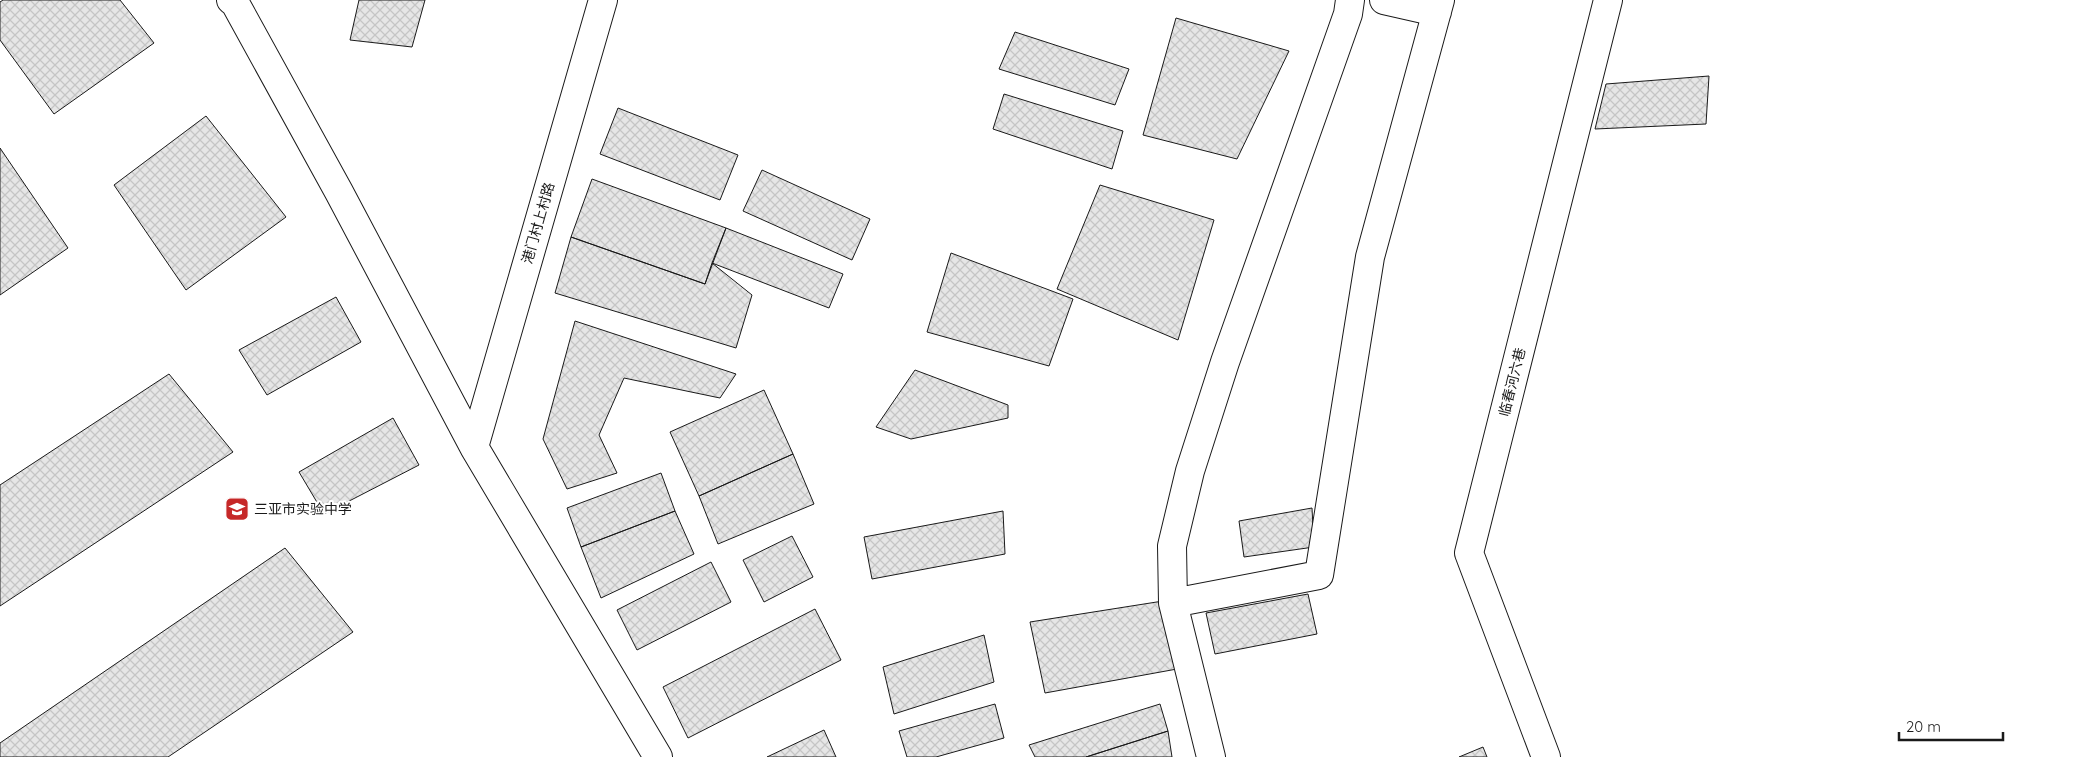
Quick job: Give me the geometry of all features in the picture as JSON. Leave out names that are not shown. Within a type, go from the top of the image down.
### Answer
[{"type":"street","points":[[231,0],[235,3],[339,192],[474,447],[658,757]]},
{"type":"street","name":"港门村上村路","points":[[474,447],[603,0]]},
{"type":"street","points":[[1211,757],[1173,603],[1172,546],[1190,471],[1228,353],[1348,14],[1350,0]]},
{"type":"street","points":[[1173,603],[1319,575],[1370,256],[1439,6],[1384,0]]},
{"type":"street","name":"临春河六巷","points":[[1546,757],[1469,553],[1608,0]]},
{"type":"building","points":[[3,0],[120,0],[154,43],[54,114],[0,40],[0,2]]},
{"type":"building","points":[[359,0],[425,0],[412,47],[350,40]]},
{"type":"building","points":[[1176,18],[1289,51],[1237,159],[1143,135]]},
{"type":"building","points":[[1015,32],[1129,69],[1115,105],[999,69]]},
{"type":"building","points":[[1709,76],[1706,124],[1595,129],[1606,84]]},
{"type":"building","points":[[1004,94],[1123,131],[1112,169],[993,129]]},
{"type":"building","points":[[618,108],[738,155],[720,200],[600,154]]},
{"type":"building","points":[[206,116],[286,217],[186,290],[114,185]]},
{"type":"building","points":[[0,148],[68,248],[0,295]]},
{"type":"building","points":[[762,170],[870,219],[852,260],[743,211]]},
{"type":"building","points":[[592,179],[726,228],[705,284],[571,237]]},
{"type":"building","points":[[1100,185],[1214,220],[1178,340],[1057,289]]},
{"type":"building","points":[[726,228],[843,274],[829,308],[712,263]]},
{"type":"building","points":[[571,237],[705,284],[712,263],[752,295],[736,348],[555,293]]},
{"type":"building","points":[[951,253],[1073,299],[1049,366],[927,332]]},
{"type":"building","points":[[336,297],[361,342],[267,395],[239,350]]},
{"type":"building","points":[[575,321],[736,374],[720,398],[624,378],[599,435],[617,473],[567,489],[543,439]]},
{"type":"building","points":[[915,370],[1008,405],[1008,418],[911,439],[876,427]]},
{"type":"building","points":[[169,374],[233,452],[0,606],[0,485]]},
{"type":"building","points":[[764,390],[793,454],[699,496],[670,432]]},
{"type":"building","points":[[393,418],[419,465],[324,514],[299,472]]},
{"type":"building","points":[[793,454],[814,504],[718,544],[699,496]]},
{"type":"building","points":[[661,473],[675,511],[581,547],[567,508]]},
{"type":"building","points":[[1312,508],[1314,547],[1244,557],[1239,521]]},
{"type":"building","points":[[675,511],[694,554],[601,598],[581,547]]},
{"type":"building","points":[[1003,511],[1005,554],[872,579],[864,537]]},
{"type":"building","points":[[792,536],[813,577],[764,602],[743,560]]},
{"type":"building","points":[[285,548],[353,632],[168,757],[0,757],[0,743]]},
{"type":"building","points":[[711,562],[731,602],[637,650],[617,610]]},
{"type":"building","points":[[1308,594],[1317,634],[1215,654],[1206,613]]},
{"type":"building","points":[[1163,601],[1177,669],[1045,693],[1030,622]]},
{"type":"building","points":[[815,609],[841,660],[688,738],[663,687]]},
{"type":"building","points":[[984,635],[994,682],[894,714],[883,667]]},
{"type":"building","points":[[995,704],[1004,738],[936,757],[907,757],[899,731]]},
{"type":"building","points":[[1160,704],[1168,731],[1086,757],[1035,757],[1029,745]]},
{"type":"building","points":[[824,730],[836,757],[767,757]]},
{"type":"building","points":[[1168,731],[1172,757],[1086,757]]},
{"type":"building","points":[[1483,747],[1487,757],[1459,757]]},
{"type":"place","name":"三亚市实验中学","points":[[237,509]]}]
